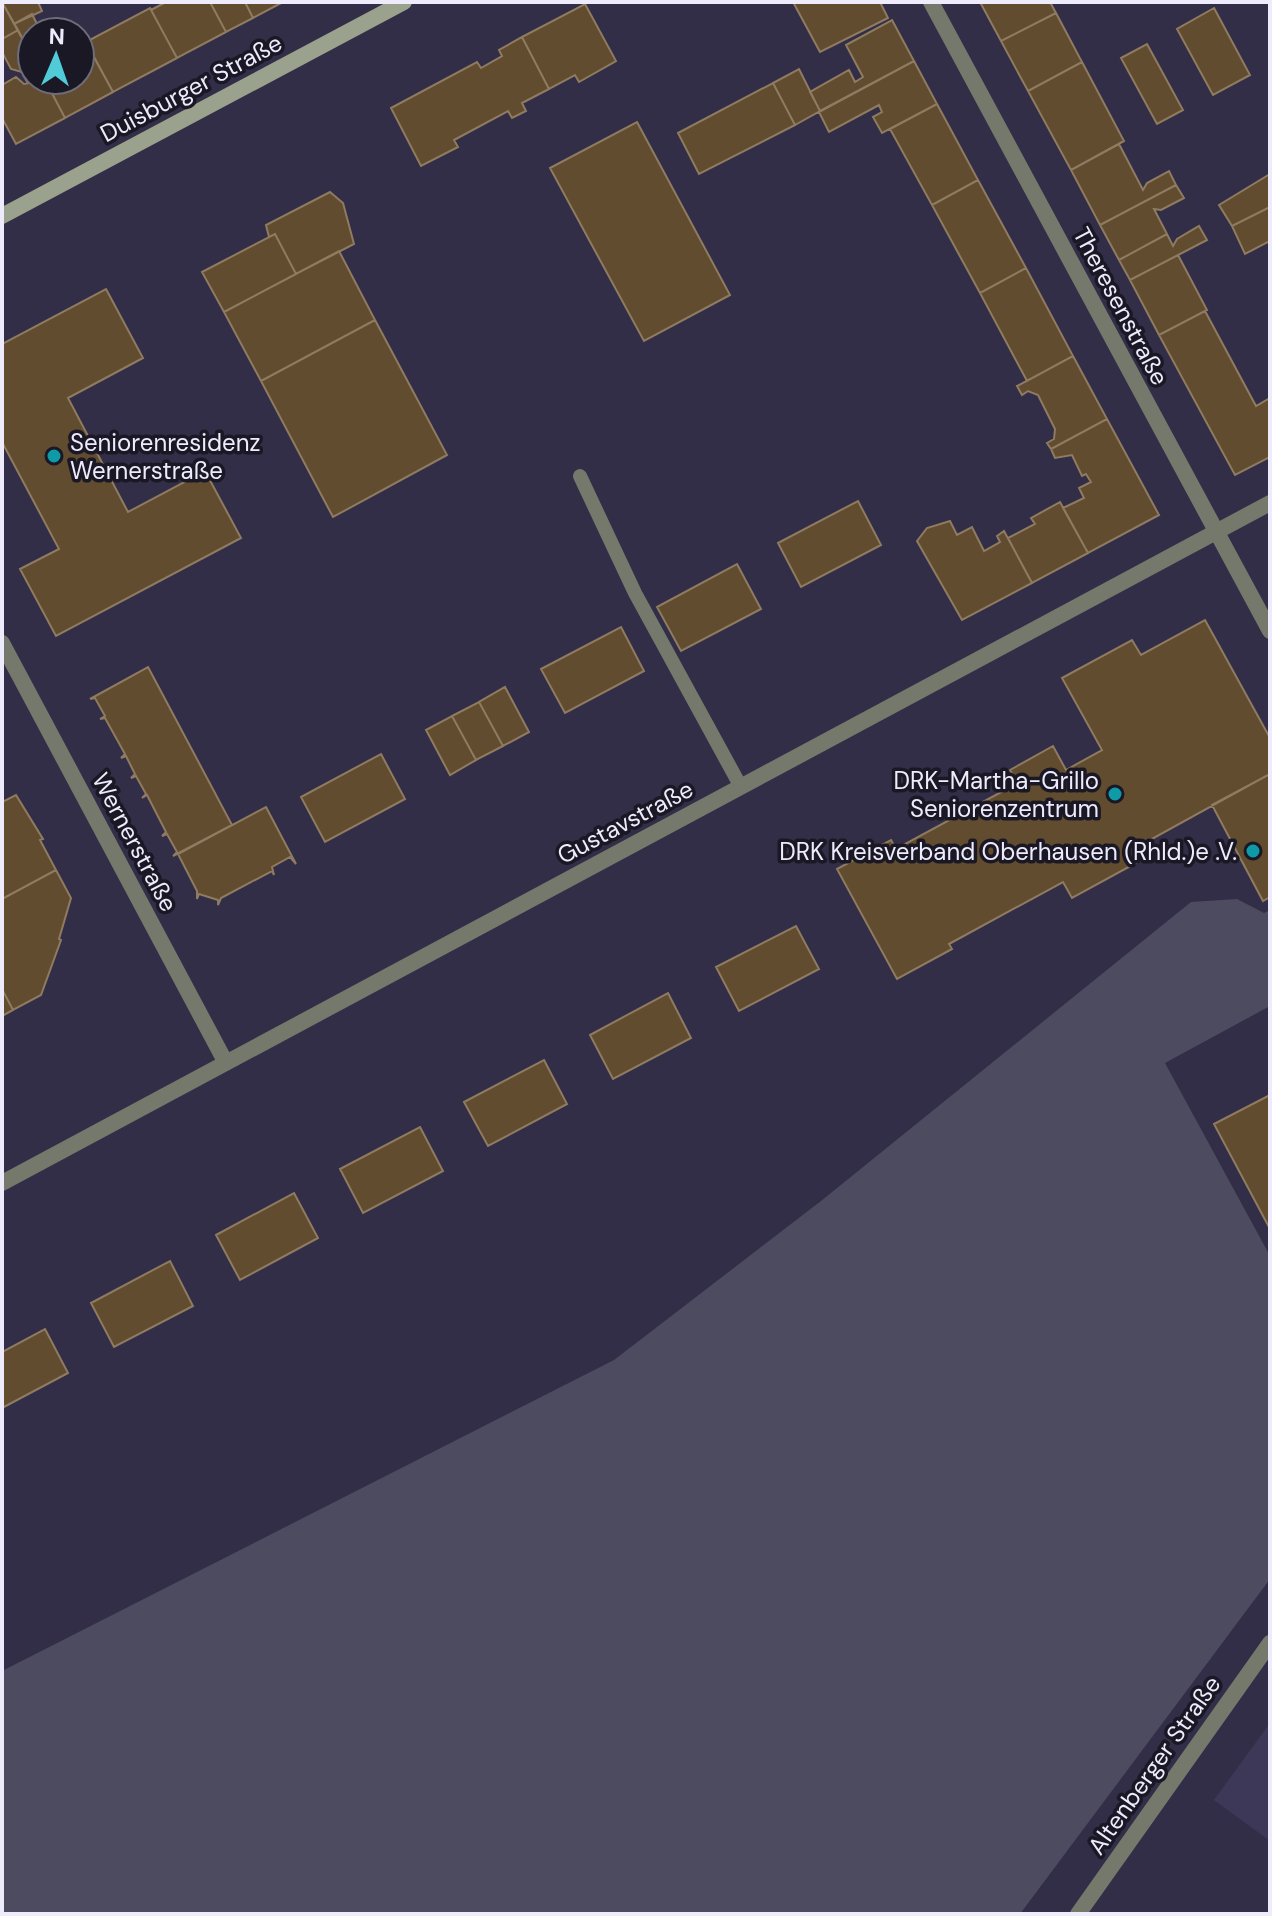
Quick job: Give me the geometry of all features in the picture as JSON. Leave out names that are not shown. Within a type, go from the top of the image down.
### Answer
[{"type":"main road","name":"Duisburger Straße","points":[[2,216],[404,2]]},
{"type":"street","name":"Theresenstraße","points":[[931,2],[1270,631]]},
{"type":"street","name":"Gustavstraße","points":[[2,1183],[1270,503]]},
{"type":"street","name":"Wernerstraße","points":[[2,643],[226,1063]]},
{"type":"street","name":"Altenberger Straße","points":[[1078,1914],[1270,1643]]},
{"type":"lane","points":[[580,476],[635,593],[741,787]]},
{"type":"shaded area","points":[[1237,899],[1264,913],[1270,910],[1270,1006],[1165,1063],[1270,1256],[1270,1579],[1020,1914],[2,1914],[2,1671],[614,1360],[821,1201],[1191,902]]},
{"type":"shaded area","points":[[1270,1723],[1270,1841],[1214,1800]]},
{"type":"building","points":[[2,2],[38,2],[42,11],[31,16],[16,16],[14,24]]},
{"type":"building","points":[[2,2],[16,31],[2,39]]},
{"type":"building","points":[[166,2],[210,2],[226,32],[177,58],[151,10]]},
{"type":"building","points":[[210,2],[245,2],[253,18],[226,32]]},
{"type":"building","points":[[245,2],[283,2],[253,18]]},
{"type":"building","points":[[793,2],[880,2],[888,18],[820,52]]},
{"type":"building","points":[[980,2],[1050,2],[1056,13],[1001,41]]},
{"type":"building","points":[[585,4],[616,61],[579,82],[575,75],[549,89],[522,37]]},
{"type":"building","points":[[150,8],[177,58],[113,92],[96,61],[96,37]]},
{"type":"building","points":[[1214,8],[1250,75],[1213,95],[1177,29]]},
{"type":"building","points":[[1056,13],[1082,62],[1028,91],[1001,41]]},
{"type":"building","points":[[892,20],[914,61],[820,111],[810,92],[849,70],[855,82],[863,77],[846,45]]},
{"type":"building","points":[[16,31],[16,70],[11,69],[2,52],[2,39]]},
{"type":"building","points":[[522,37],[549,89],[522,103],[526,111],[512,118],[508,111],[454,140],[458,147],[421,166],[391,108],[477,62],[481,68],[502,56],[499,50]]},
{"type":"building","points":[[1147,44],[1183,110],[1157,124],[1121,58]]},
{"type":"building","points":[[96,61],[113,92],[65,118],[53,96],[96,96]]},
{"type":"building","points":[[914,61],[937,104],[882,133],[873,117],[882,112],[879,105],[829,132],[819,112]]},
{"type":"building","points":[[1082,62],[1124,141],[1071,170],[1028,91]]},
{"type":"building","points":[[799,69],[820,111],[795,125],[773,83]]},
{"type":"building","points":[[16,77],[16,96],[53,96],[65,118],[16,144],[2,118],[2,85]]},
{"type":"building","points":[[773,83],[795,125],[699,174],[678,133]]},
{"type":"building","points":[[937,104],[978,180],[932,205],[890,129]]},
{"type":"building","points":[[637,122],[730,295],[644,341],[550,168]]},
{"type":"building","points":[[1119,144],[1143,190],[1147,183],[1169,171],[1176,185],[1100,225],[1071,170]]},
{"type":"building","points":[[1270,174],[1270,207],[1232,226],[1219,205]]},
{"type":"building","points":[[978,180],[1026,268],[980,293],[932,205]]},
{"type":"building","points":[[1176,185],[1184,198],[1161,210],[1154,209],[1167,234],[1119,260],[1100,225]]},
{"type":"building","points":[[330,192],[343,203],[354,244],[296,274],[275,234],[269,237],[266,225]]},
{"type":"building","points":[[1270,207],[1270,241],[1245,254],[1232,226]]},
{"type":"building","points":[[1199,226],[1207,240],[1130,280],[1119,260],[1167,234],[1173,246],[1177,239]]},
{"type":"building","points":[[275,234],[296,274],[224,312],[202,272]]},
{"type":"building","points":[[339,251],[375,320],[261,381],[224,312]]},
{"type":"building","points":[[1178,255],[1207,310],[1159,335],[1130,280]]},
{"type":"building","points":[[1026,268],[1073,356],[1027,381],[980,293]]},
{"type":"building","name":"Seniorenresidenz Wernerstraße","points":[[106,289],[143,358],[68,398],[128,512],[205,471],[241,538],[56,636],[20,569],[59,549],[2,442],[2,344]]},
{"type":"building","points":[[1205,311],[1256,406],[1270,398],[1270,457],[1235,475],[1159,335]]},
{"type":"building","points":[[375,320],[447,455],[333,517],[261,381]]},
{"type":"building","points":[[1073,356],[1107,419],[1051,449],[1047,443],[1054,439],[1055,429],[1038,395],[1028,391],[1022,395],[1017,386]]},
{"type":"building","points":[[1107,419],[1159,515],[1088,553],[1063,508],[1084,498],[1079,488],[1091,482],[1086,474],[1082,476],[1072,455],[1055,458],[1051,449]]},
{"type":"building","points":[[858,501],[881,545],[801,587],[778,543]]},
{"type":"building","points":[[1060,502],[1088,553],[1032,583],[1008,538],[1035,524],[1031,518]]},
{"type":"building","points":[[950,521],[957,535],[972,527],[984,551],[1000,542],[997,536],[1004,531],[1032,583],[962,620],[917,541],[927,528]]},
{"type":"building","points":[[737,564],[761,609],[681,651],[657,607]]},
{"type":"building","name":"DRK-Martha-Grillo Seniorenzentrum","points":[[1205,620],[1270,738],[1270,774],[1130,851],[1136,863],[1072,898],[1063,882],[949,944],[952,949],[897,979],[837,869],[891,840],[896,849],[1018,783],[1010,770],[1053,746],[1066,770],[1102,750],[1062,678],[1132,640],[1141,655]]},
{"type":"building","points":[[621,627],[644,671],[565,713],[541,669]]},
{"type":"building","points":[[148,667],[232,825],[173,856],[177,852],[167,834],[162,836],[166,832],[147,795],[142,798],[146,794],[136,776],[131,778],[135,774],[126,756],[121,758],[125,754],[105,718],[100,719],[105,716],[95,698],[90,699]]},
{"type":"building","points":[[505,687],[529,732],[503,746],[479,702]]},
{"type":"building","points":[[479,702],[503,746],[476,760],[452,716]]},
{"type":"building","points":[[452,716],[476,760],[450,775],[426,730]]},
{"type":"building","points":[[381,754],[405,799],[325,842],[301,797]]},
{"type":"building","name":"DRK Kreisverband Oberhausen (Rhld.)e .V.","points":[[1270,774],[1270,897],[1263,901],[1212,805]]},
{"type":"building","points":[[16,795],[43,839],[40,840],[56,870],[2,899],[2,802]]},
{"type":"building","points":[[266,807],[296,864],[290,857],[272,867],[274,875],[272,871],[221,898],[218,905],[218,900],[199,894],[197,899],[197,891],[178,854]]},
{"type":"building","points":[[56,870],[71,898],[61,940],[41,995],[13,1010],[2,989],[2,899]]},
{"type":"building","points":[[796,926],[819,969],[739,1011],[716,967]]},
{"type":"building","points":[[2,989],[13,1010],[2,1016]]},
{"type":"building","points":[[668,993],[691,1038],[613,1079],[590,1035]]},
{"type":"building","points":[[544,1060],[567,1104],[488,1146],[464,1102]]},
{"type":"building","points":[[1270,1095],[1270,1229],[1214,1124]]},
{"type":"building","points":[[420,1127],[443,1171],[363,1213],[340,1169]]},
{"type":"building","points":[[294,1193],[318,1238],[240,1280],[216,1235]]},
{"type":"building","points":[[170,1261],[193,1306],[114,1347],[91,1303]]},
{"type":"building","points":[[45,1329],[68,1373],[2,1408],[2,1352]]},
{"type":"place","name":"Seniorenresidenz Wernerstraße","points":[[54,456]]},
{"type":"place","name":"DRK-Martha-Grillo Seniorenzentrum","points":[[1115,794]]},
{"type":"place","name":"DRK Kreisverband Oberhausen (Rhld.)e .V.","points":[[1253,851]]}]
